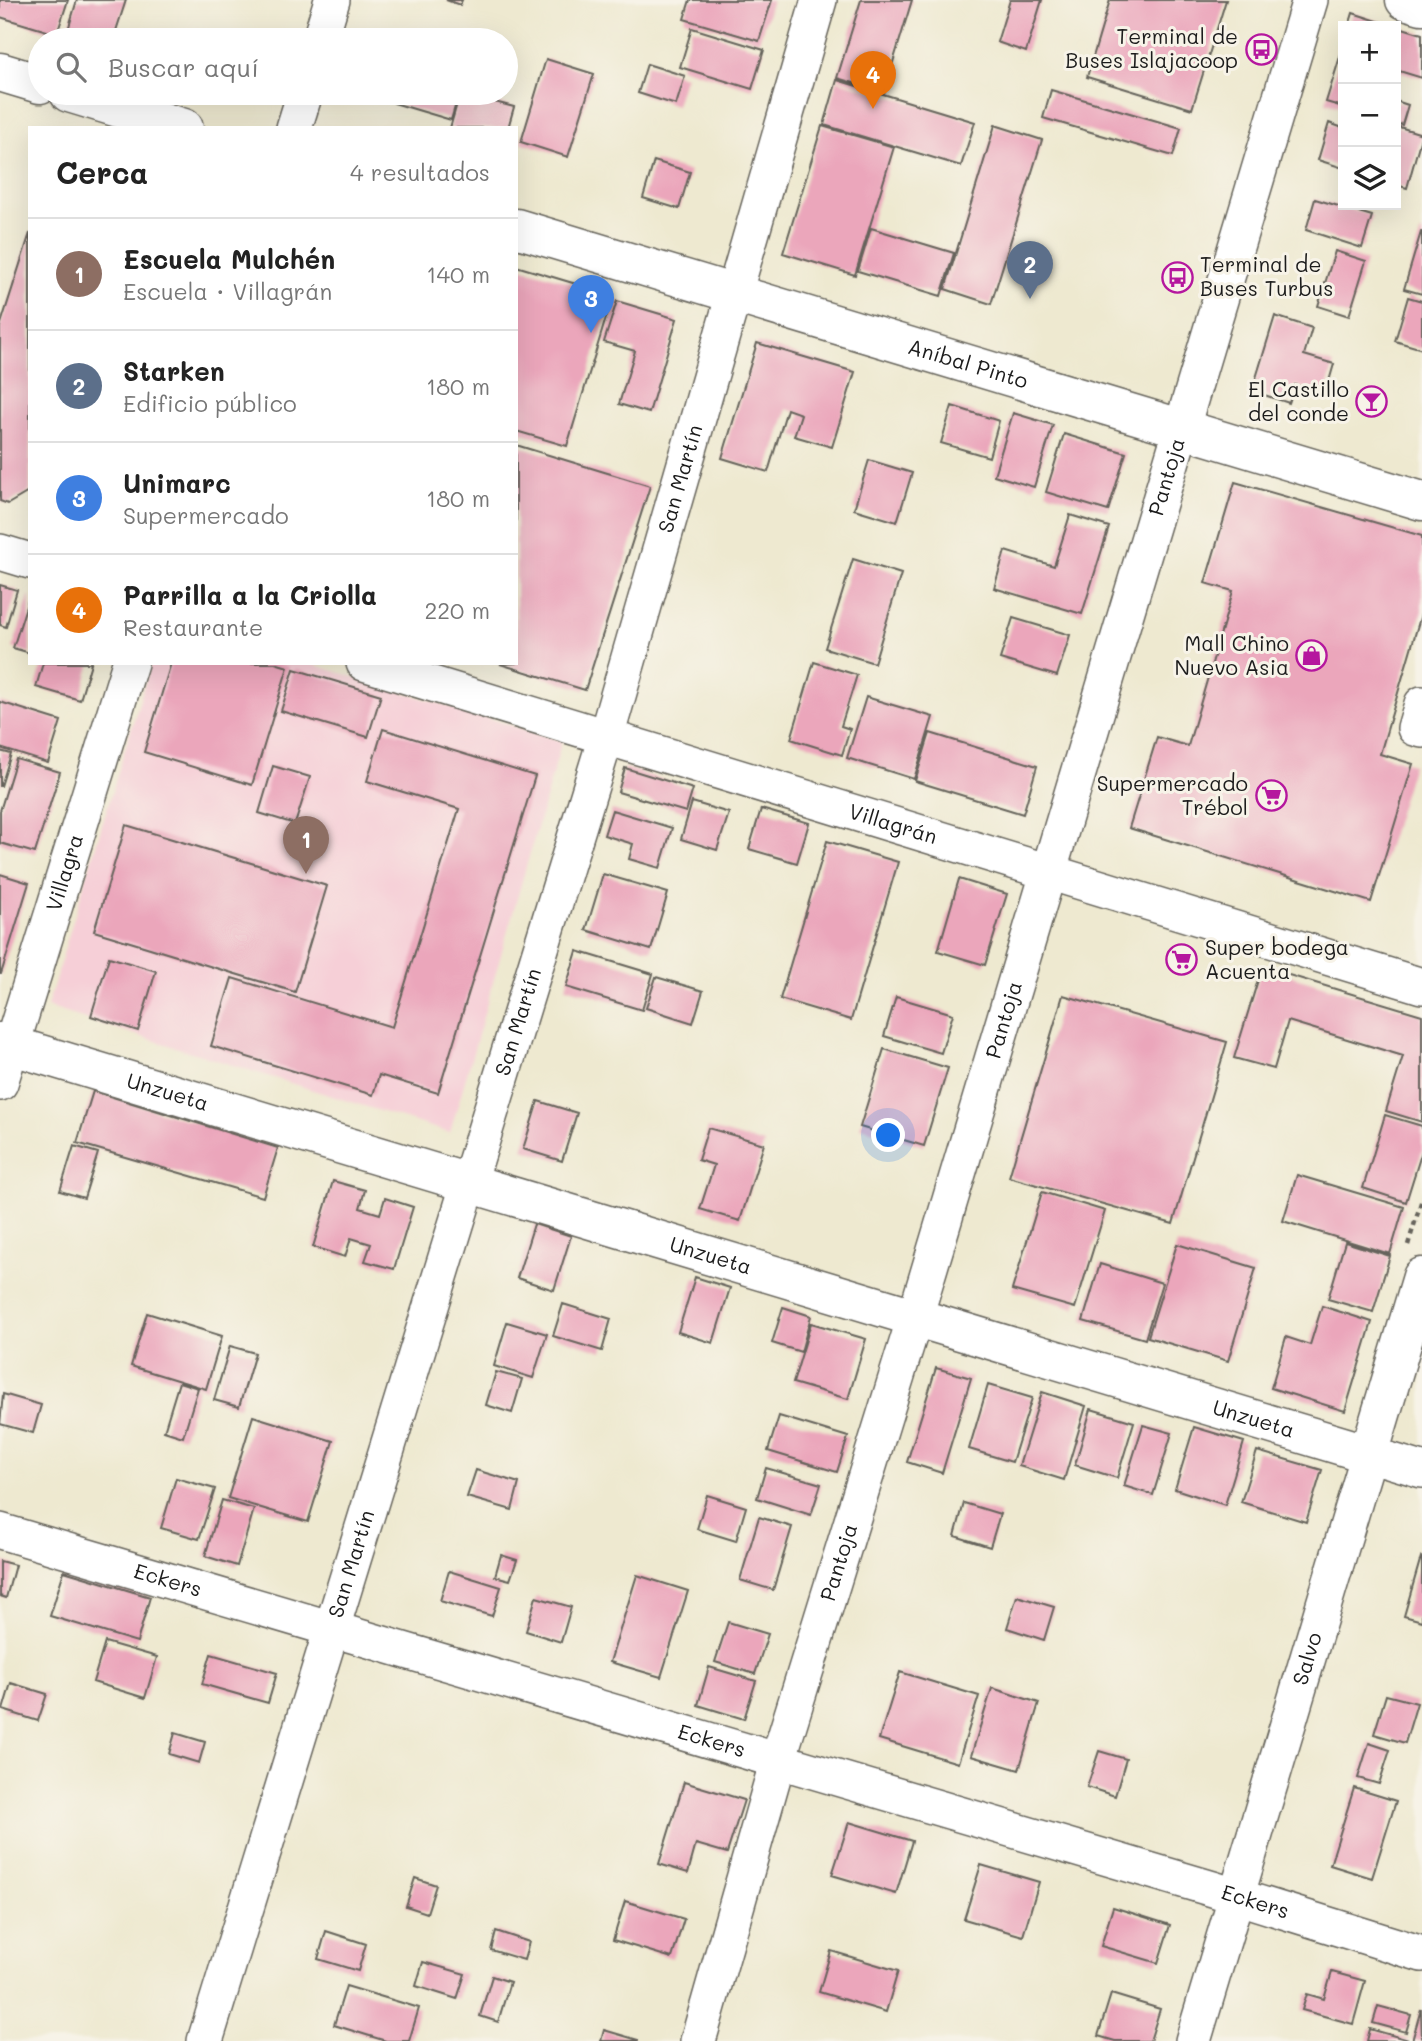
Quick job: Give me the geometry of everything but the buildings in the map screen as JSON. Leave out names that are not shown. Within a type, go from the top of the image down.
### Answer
[{"type":"main road","points":[[1405,0],[1422,5]]},
{"type":"main road","points":[[0,72],[28,80]]},
{"type":"main road","points":[[108,105],[177,126]]},
{"type":"main road","name":"Aníbal Pinto","points":[[518,229],[1422,501]]},
{"type":"main road","name":"Unzueta","points":[[5,1043],[1368,1454]]},
{"type":"main road","name":"Salvo","points":[[1368,1454],[1422,1277]]},
{"type":"street","points":[[324,28],[332,0]]},
{"type":"street","name":"San Martín","points":[[205,2041],[606,737],[820,0]]},
{"type":"street","name":"Pantoja","points":[[698,2041],[778,1760],[915,1317],[1310,0]]},
{"type":"street","points":[[295,126],[301,105]]},
{"type":"street","points":[[0,552],[28,560]]},
{"type":"street","name":"Villagra","points":[[0,1083],[5,1043],[129,665]]},
{"type":"street","name":"Villagrán","points":[[371,665],[1049,872],[1420,979]]},
{"type":"street","points":[[1422,704],[1415,728],[1422,730]]},
{"type":"street","name":"Unzueta","points":[[1368,1454],[1422,1470]]},
{"type":"street","name":"Salvo","points":[[1193,2041],[1368,1454]]},
{"type":"street","name":"Eckers","points":[[0,1531],[778,1760],[1422,1954]]},
{"type":"shaded area","points":[[150,665],[315,665],[562,741],[450,1133],[47,1007]]},
{"type":"place","name":"Terminal de Buses Islajacoop","points":[[1261,49]]},
{"type":"place","name":"Parrilla a la Criolla","points":[[873,109]]},
{"type":"place","name":"Terminal de Buses Turbus","points":[[1177,277]]},
{"type":"place","name":"Starken","points":[[1030,299]]},
{"type":"place","name":"Unimarc","points":[[591,333]]},
{"type":"place","name":"El Castillo del conde","points":[[1372,402]]},
{"type":"place","name":"Mall Chino Nuevo Asia","points":[[1312,656]]},
{"type":"place","name":"Supermercado Trébol","points":[[1271,796]]},
{"type":"place","name":"Escuela Mulchén","points":[[306,874]]},
{"type":"place","name":"Super bodega Acuenta","points":[[1182,960]]}]
